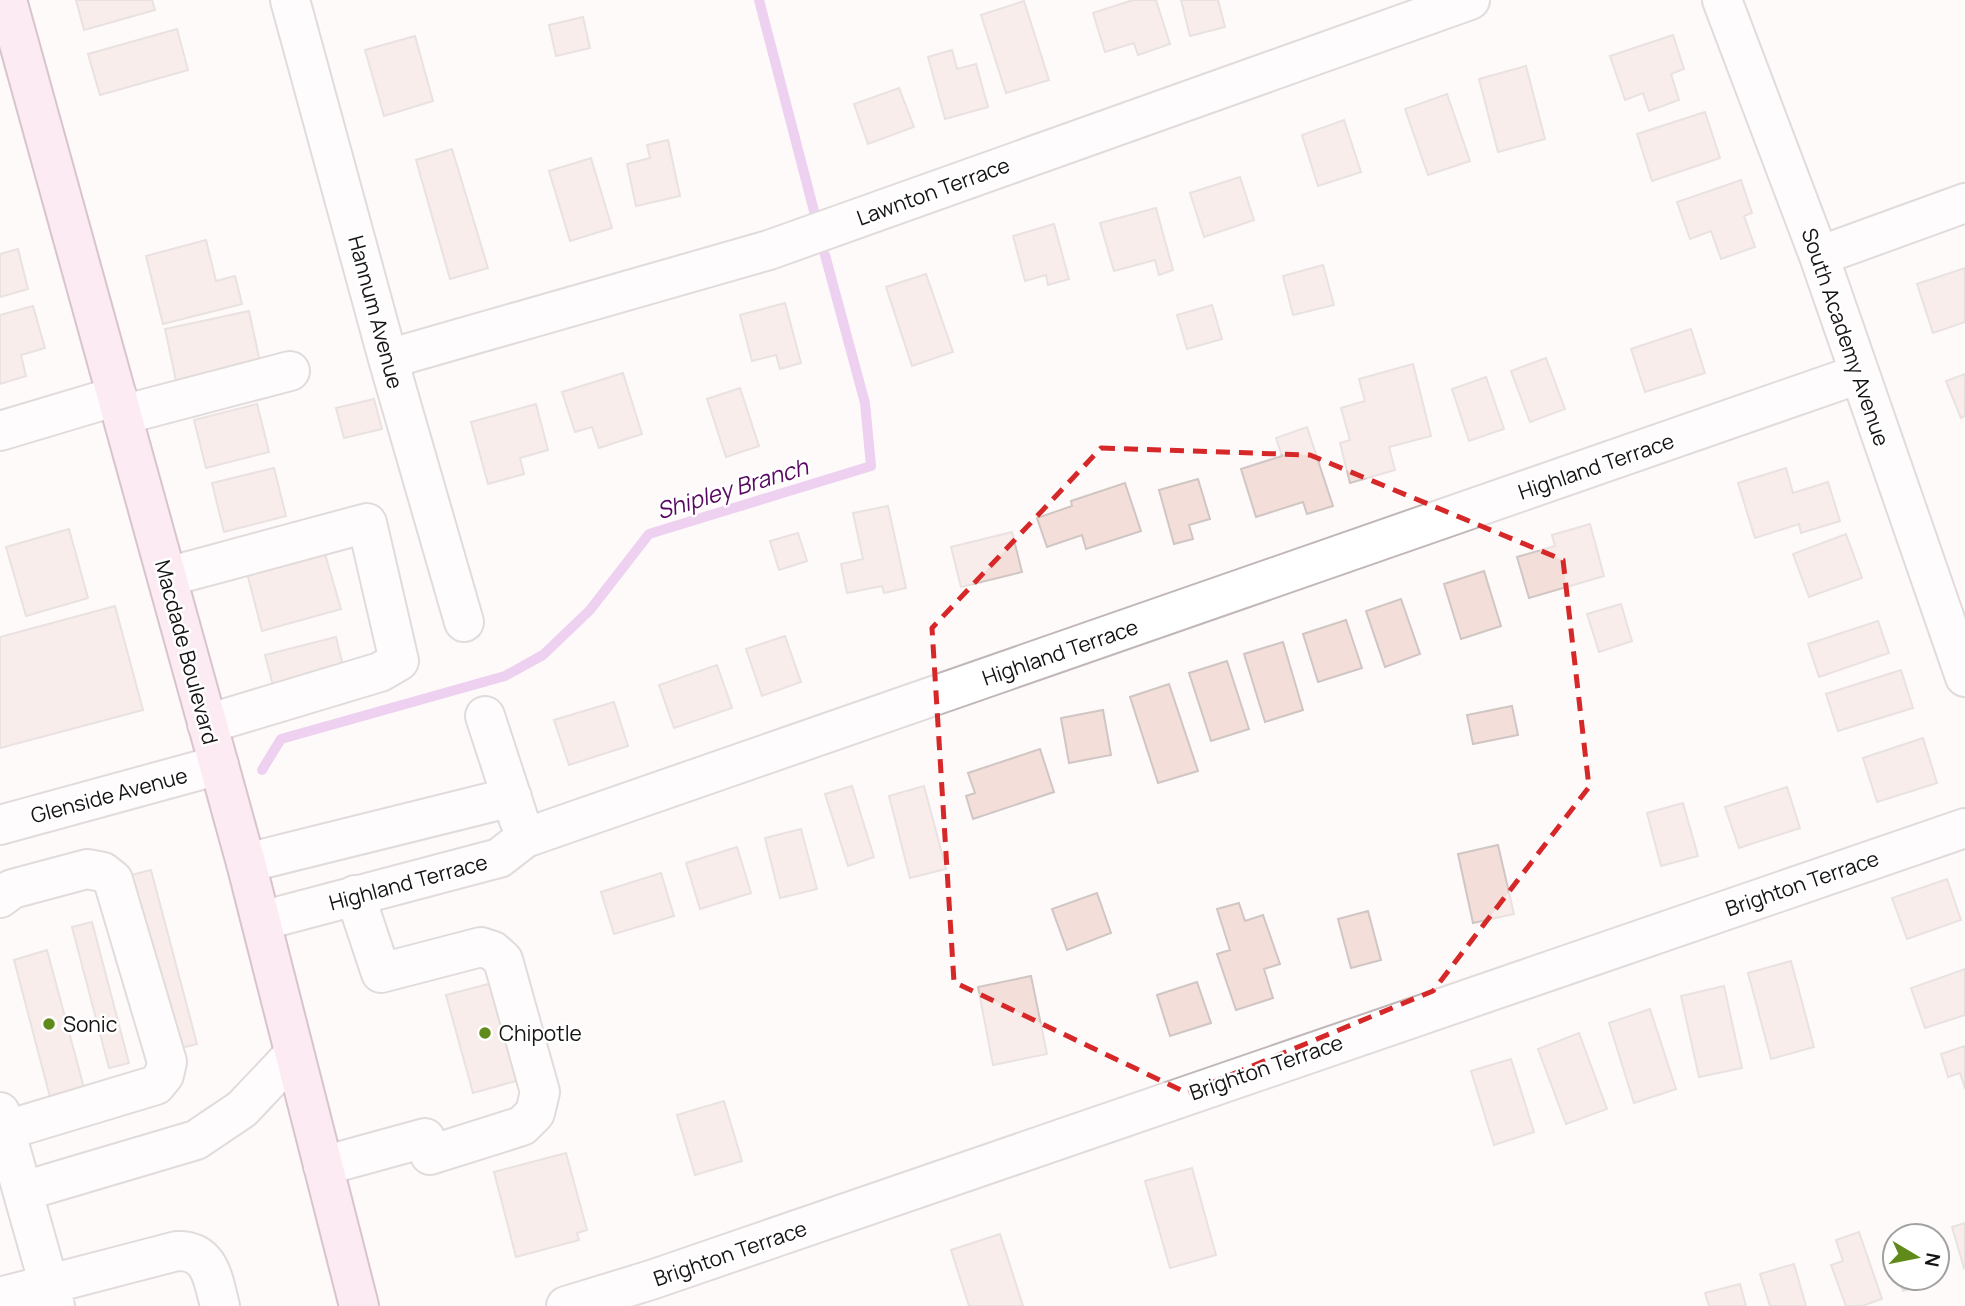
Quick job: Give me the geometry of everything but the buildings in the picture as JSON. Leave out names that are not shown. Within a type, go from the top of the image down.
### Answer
[{"type":"main road","name":"Macdade Boulevard","points":[[7,0],[10,48],[119,406],[167,577],[246,863],[359,1306]]},
{"type":"street","name":"Hannum Avenue","points":[[290,0],[388,359],[464,622]]},
{"type":"street","name":"Lawnton Terrace","points":[[388,359],[769,250],[1470,0]]},
{"type":"street","name":"South Academy Avenue","points":[[1721,0],[1819,256],[1965,677]]},
{"type":"street","points":[[1819,256],[1965,203]]},
{"type":"street","points":[[0,431],[290,371]]},
{"type":"street","name":"Highland Terrace","points":[[261,921],[499,858],[525,838],[1859,374]]},
{"type":"street","points":[[167,577],[367,523],[399,661],[380,672],[207,724]]},
{"type":"street","points":[[485,716],[525,838]]},
{"type":"street","name":"Glenside Avenue","points":[[0,825],[219,765]]},
{"type":"street","points":[[246,863],[512,797]]},
{"type":"street","name":"Brighton Terrace","points":[[566,1306],[651,1280],[1965,828]]},
{"type":"street","points":[[0,898],[12,889],[87,869],[103,872],[113,880],[167,1062],[164,1076],[156,1085],[2,1125],[17,1204],[52,1295]]},
{"type":"street","points":[[323,1166],[522,1126],[535,1113],[540,1092],[503,960],[493,951],[481,947],[381,973],[355,895]]},
{"type":"street","points":[[17,1204],[196,1140],[242,1109],[294,1054]]},
{"type":"street","points":[[0,1297],[52,1295],[177,1251],[191,1251],[209,1266],[220,1306]]},
{"type":"highlighted area","points":[[1101,448],[1310,455],[1563,560],[1589,787],[1433,991],[1187,1093],[954,982],[932,628]]},
{"type":"waterway","name":"Shipley Branch","points":[[759,0],[814,211]]},
{"type":"waterway","name":"Shipley Branch","points":[[262,770],[281,739],[505,676],[543,655],[590,610],[649,534],[871,466],[865,403],[825,255]]},
{"type":"place","name":"Sonic","points":[[49,1024]]},
{"type":"place","name":"Chipotle","points":[[485,1033]]}]
